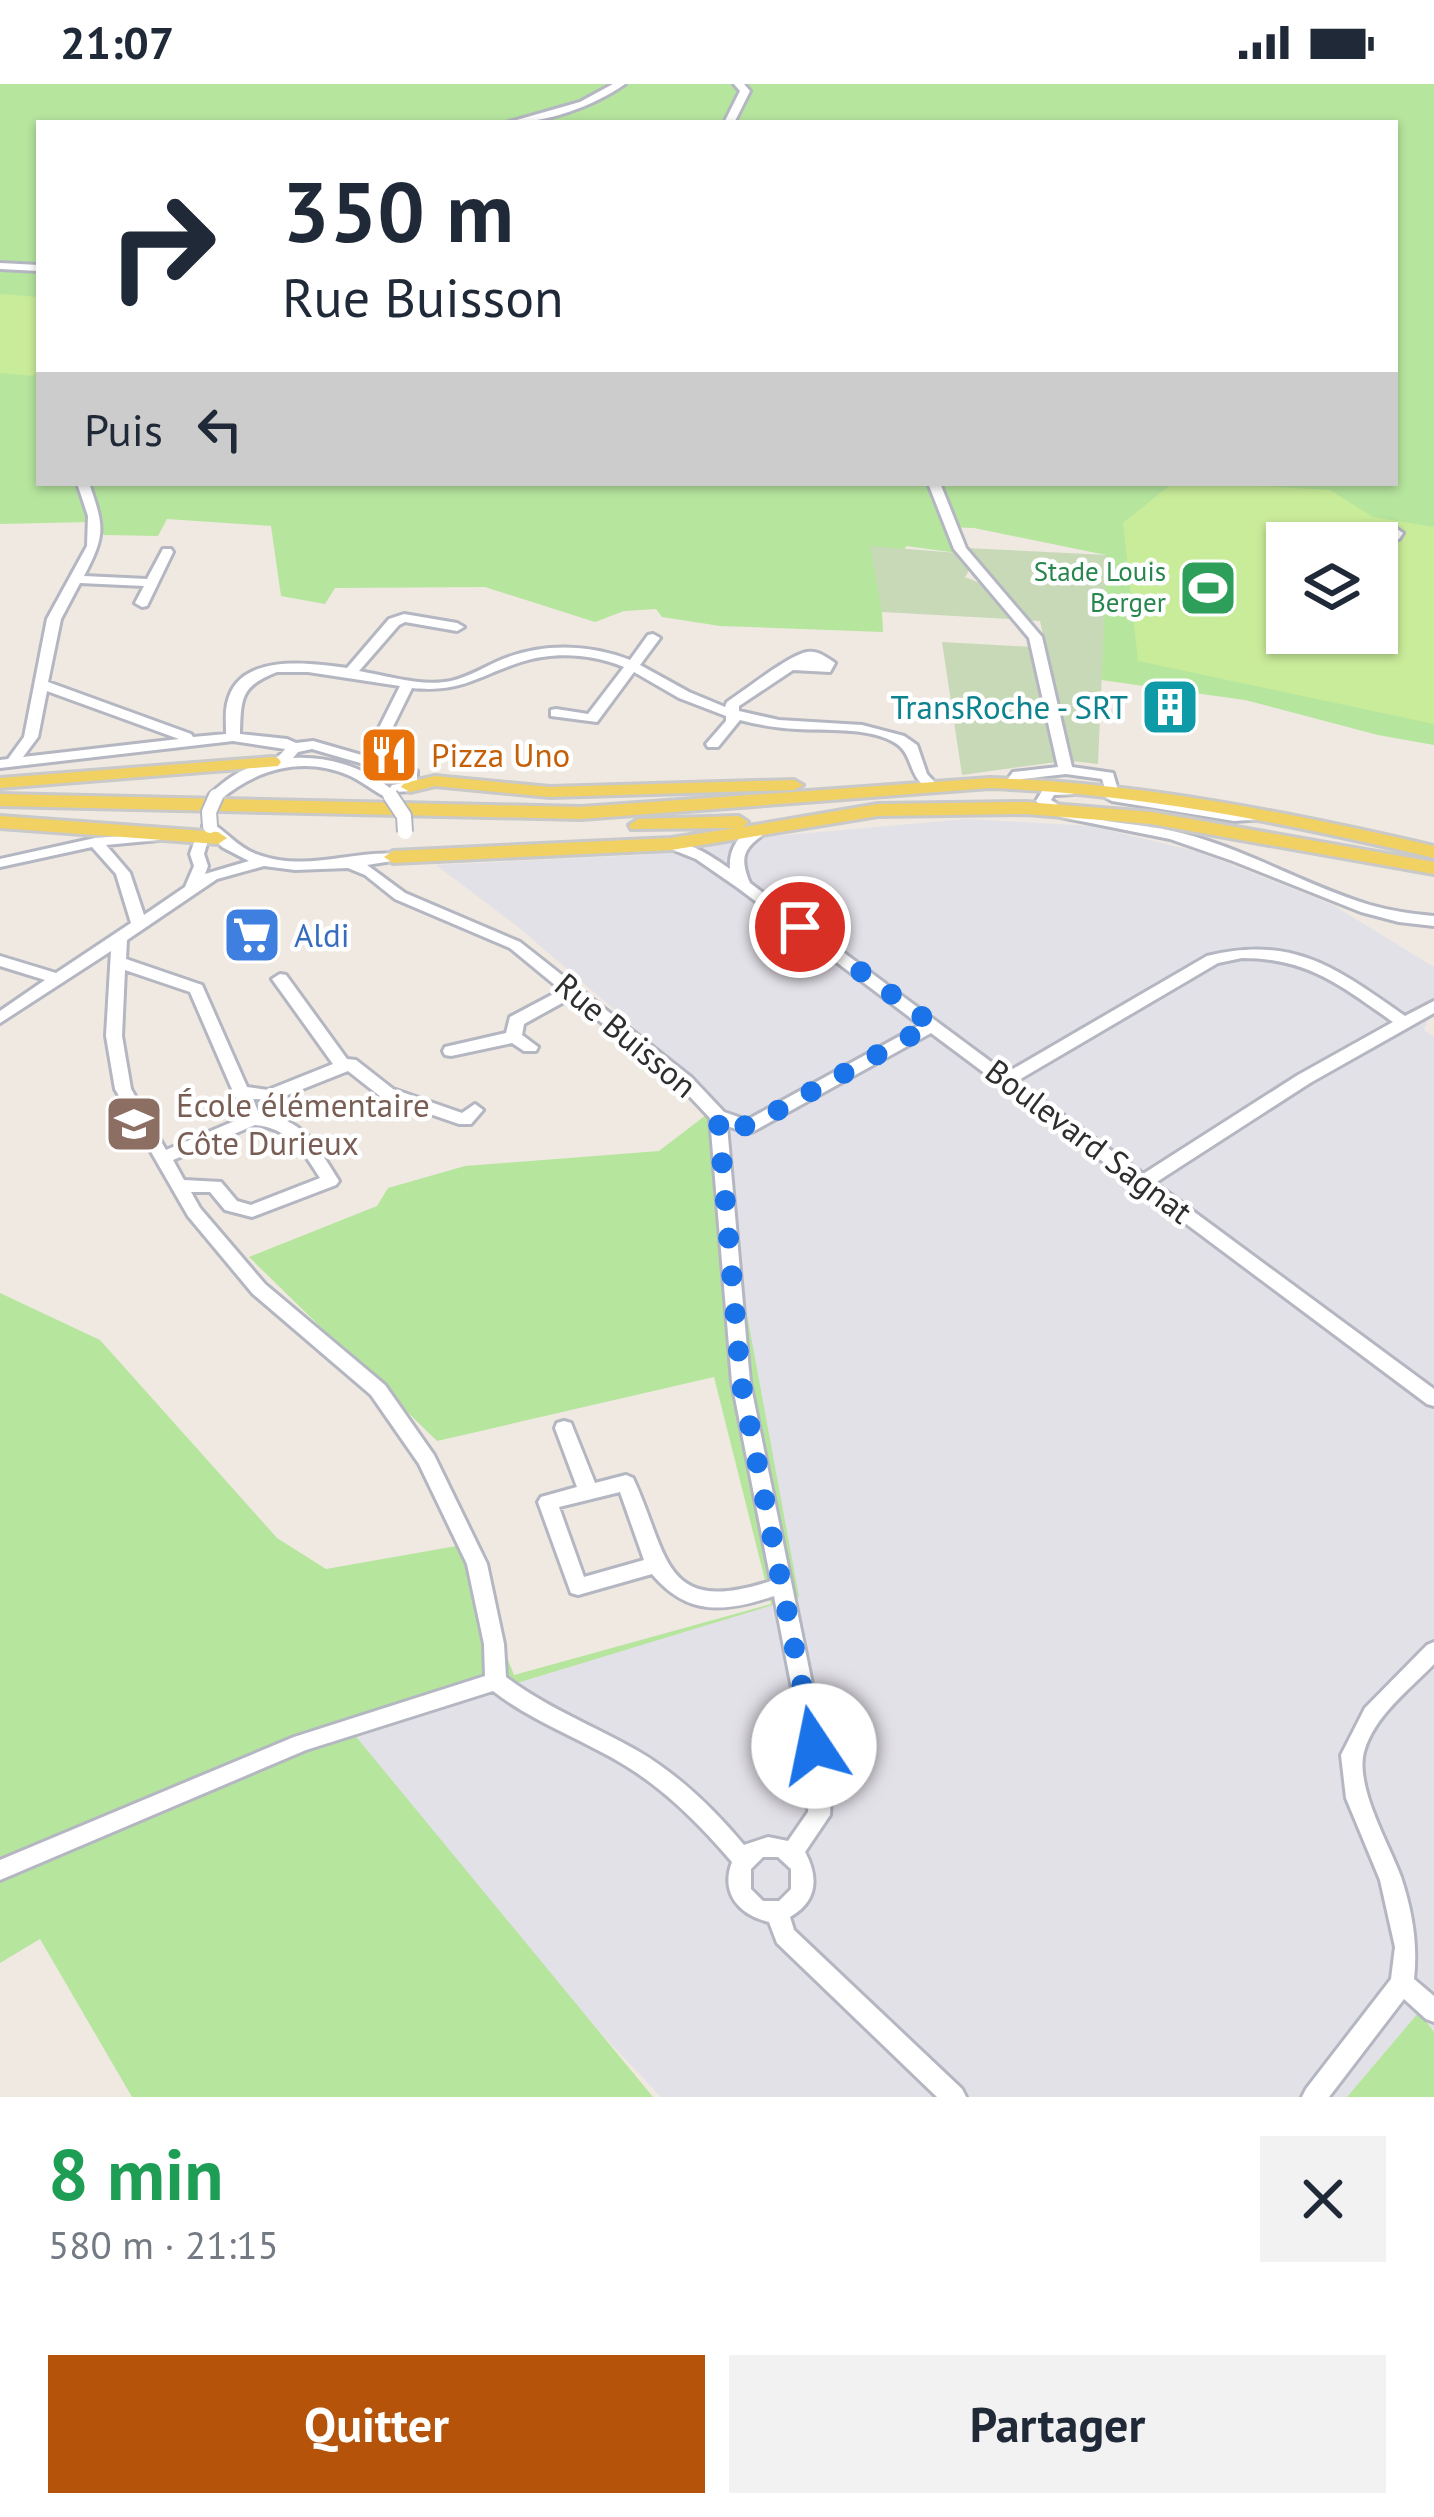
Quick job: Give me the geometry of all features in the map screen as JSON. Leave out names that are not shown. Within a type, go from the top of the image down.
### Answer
[{"type":"main road","points":[[0,783],[284,754]]},
{"type":"main road","points":[[410,787],[435,781],[550,792],[932,787]]},
{"type":"main road","points":[[393,856],[671,844],[913,803],[1004,797],[1004,789],[990,783]]},
{"type":"main road","points":[[0,800],[581,813],[1012,783],[1113,792],[1434,868]]},
{"type":"main road","points":[[0,812],[547,825],[713,823],[914,808],[1264,826],[1434,852]]},
{"type":"main road","points":[[0,823],[215,837]]},
{"type":"street","points":[[522,120],[583,104],[620,84]]},
{"type":"street","points":[[730,120],[745,91],[739,84]]},
{"type":"street","points":[[0,266],[36,268]]},
{"type":"street","points":[[5,764],[31,737],[54,619],[91,554],[95,530],[84,486]]},
{"type":"street","points":[[935,486],[960,549],[1035,637],[1066,770]]},
{"type":"street","points":[[142,603],[167,552]]},
{"type":"street","points":[[76,579],[152,583]]},
{"type":"street","points":[[350,673],[394,622],[404,618],[457,627]]},
{"type":"street","points":[[556,712],[592,719],[653,638]]},
{"type":"street","points":[[233,737],[230,705],[241,685],[255,674],[303,666],[434,687],[465,684],[537,653],[603,655],[687,697],[734,713],[794,727],[868,730],[892,736],[912,748],[920,775],[932,787]]},
{"type":"street","points":[[713,744],[733,722],[732,705],[792,666]]},
{"type":"street","points":[[369,762],[408,682]]},
{"type":"street","points":[[41,685],[157,730],[198,740]]},
{"type":"street","points":[[5,764],[233,737],[326,765],[387,792],[404,816],[405,832],[382,881]]},
{"type":"street","points":[[212,876],[215,837],[209,812],[216,796],[243,775],[284,754],[313,745],[412,775],[410,787],[387,792]]},
{"type":"street","points":[[1012,783],[1018,775],[1066,770],[1108,776],[1113,792]]},
{"type":"street","points":[[1054,812],[1184,838],[1278,872],[1351,906],[1434,921]]},
{"type":"street","points":[[1264,826],[1245,847],[1278,872]]},
{"type":"street","points":[[743,885],[734,866],[736,850],[749,835],[763,829]]},
{"type":"street","points":[[5,866],[95,842],[165,835]]},
{"type":"street","points":[[215,837],[266,861]]},
{"type":"street","points":[[191,890],[201,866],[197,854],[215,837]]},
{"type":"street","points":[[95,842],[123,873],[136,921]]},
{"type":"street","name":"Boulevard Sagnat","points":[[671,844],[701,856],[743,885],[1434,1399]]},
{"type":"street","points":[[0,1018],[119,938],[136,921],[212,876],[266,861],[351,864],[393,856]]},
{"type":"street","name":"Rue Buisson","points":[[351,864],[382,881],[386,890],[515,945],[685,1081],[718,1116],[748,1127],[932,1024]]},
{"type":"street","points":[[119,938],[113,1036],[123,1089],[194,1213],[259,1289],[378,1390],[427,1460],[476,1564],[494,1644],[496,1681],[521,1702],[636,1761],[706,1815],[743,1860]]},
{"type":"street","points":[[1006,1080],[1213,959],[1243,951],[1276,951],[1315,963],[1406,1024]]},
{"type":"street","points":[[0,961],[58,979]]},
{"type":"street","points":[[121,963],[196,988],[253,1119]]},
{"type":"street","points":[[280,979],[343,1066]]},
{"type":"street","points":[[451,1051],[522,1042],[516,1021],[574,990]]},
{"type":"street","points":[[1143,1182],[1304,1079],[1434,1006]]},
{"type":"street","points":[[241,1093],[268,1096],[350,1064],[387,1093],[465,1120],[475,1111]]},
{"type":"street","points":[[718,1116],[741,1382],[821,1781],[819,1815],[791,1854]]},
{"type":"street","points":[[165,1157],[253,1119],[288,1124],[299,1131],[330,1181],[252,1210],[231,1206],[215,1186],[181,1186]]},
{"type":"street","points":[[564,1428],[589,1492]]},
{"type":"street","points":[[656,1565],[578,1587],[548,1502],[626,1483],[656,1565],[673,1589],[696,1599],[737,1601],[782,1585]]},
{"type":"street","points":[[1314,2097],[1402,1984],[1406,1947],[1390,1880],[1357,1798],[1352,1755],[1372,1714],[1434,1651]]},
{"type":"street","points":[[0,1870],[301,1743],[496,1681]]},
{"type":"street","points":[[771,1847],[791,1854],[800,1861],[806,1881],[797,1900],[776,1910],[754,1906],[738,1889],[743,1860],[771,1847]]},
{"type":"street","points":[[776,1910],[784,1936],[954,2097]]},
{"type":"street","points":[[1402,1984],[1434,2011]]},
{"type":"shaded area","points":[[967,819],[1091,826],[1199,852],[1333,905],[1434,967],[1434,1002],[1424,1030],[1434,1037],[1434,2032],[1419,2012],[1347,2097],[661,2097],[584,2015],[352,1732],[798,1596],[716,1147],[706,1115],[631,1024],[517,926],[436,865],[643,855],[775,836]]},
{"type":"green space","points":[[0,84],[1434,84],[1434,745],[1245,700],[1101,680],[1106,555],[974,528],[944,527],[958,553],[906,546],[882,612],[883,632],[720,626],[662,617],[656,609],[624,611],[595,622],[485,587],[335,588],[325,604],[281,596],[271,526],[167,519],[158,536],[104,535],[91,522],[0,524]]},
{"type":"green space","points":[[0,294],[36,297],[36,373],[0,373]]},
{"type":"green space","name":"Stade Louis Berger","points":[[1169,486],[1330,490],[1373,517],[1434,527],[1434,724],[1138,661],[1123,523]]},
{"type":"green space","points":[[870,546],[958,553],[970,569],[965,577],[982,584],[1010,619],[882,612]]},
{"type":"green space","points":[[965,548],[1107,555],[1098,764],[1071,761],[1040,621],[1022,620]]},
{"type":"green space","points":[[942,642],[1032,647],[1057,762],[962,775]]},
{"type":"green space","points":[[706,1115],[716,1146],[799,1597],[353,1733],[653,2097],[132,2097],[40,1939],[0,1963],[0,1293],[100,1340],[277,1538],[326,1569],[462,1545],[514,1675],[771,1604],[714,1377],[437,1441],[249,1257],[377,1206],[388,1188],[465,1166],[659,1151]]},
{"type":"green space","points":[[1419,2012],[1434,2032],[1434,2097],[1347,2097]]},
{"type":"place","name":"Stade Louis Berger","points":[[1208,588]]},
{"type":"place","name":"TransRoche - SRT","points":[[1170,707]]},
{"type":"place","name":"Pizza Uno","points":[[389,755]]},
{"type":"place","name":"Aldi","points":[[252,935]]},
{"type":"place","name":"École élémentaire Côte Durieux","points":[[134,1124]]},
{"type":"route","points":[[800,927],[932,1024],[748,1127],[718,1116],[741,1382],[814,1746]]}]
